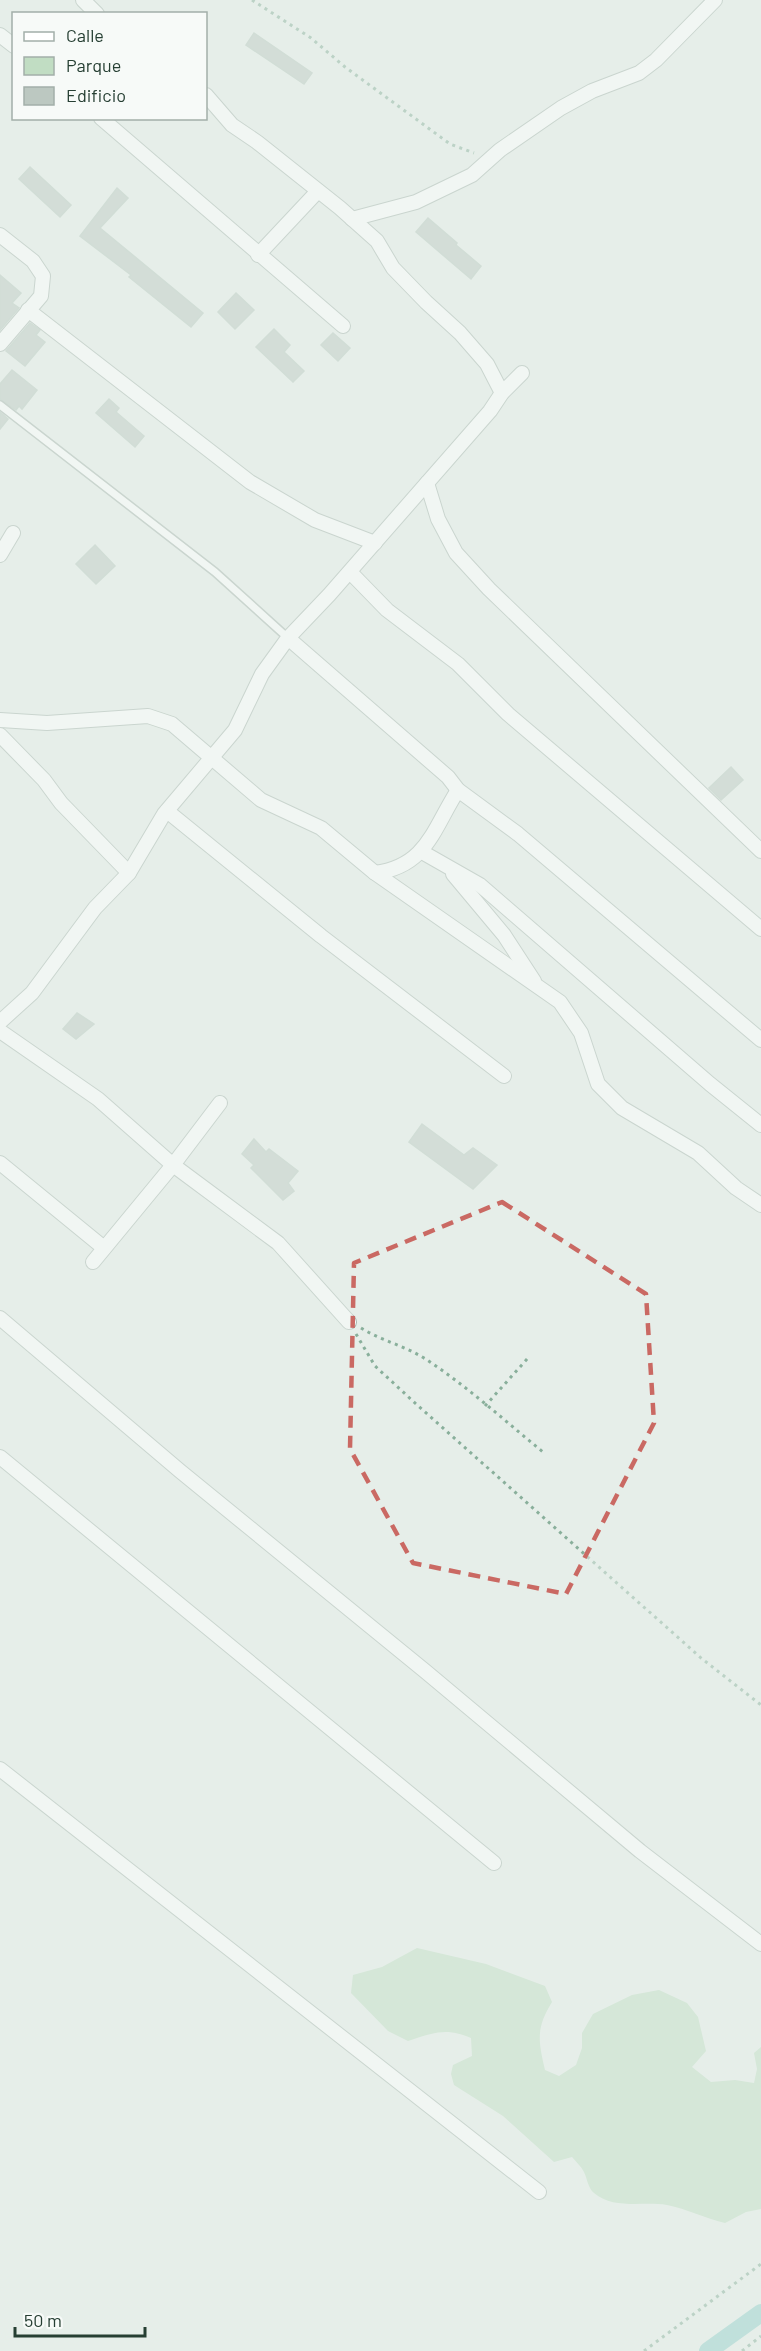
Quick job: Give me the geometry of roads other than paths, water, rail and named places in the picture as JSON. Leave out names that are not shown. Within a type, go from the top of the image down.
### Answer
[{"type":"street","points":[[83,0],[95,12]]},
{"type":"street","points":[[352,219],[416,202],[472,175],[490,159],[561,108],[592,91],[639,73],[656,60],[716,0]]},
{"type":"street","points":[[0,35],[12,44]]},
{"type":"street","points":[[207,96],[232,125],[257,142],[377,241],[393,268],[460,333],[487,364],[502,393]]},
{"type":"street","points":[[103,120],[343,326]]},
{"type":"street","points":[[258,255],[318,191]]},
{"type":"street","points":[[0,235],[33,261],[43,276],[41,296],[0,344]]},
{"type":"street","points":[[28,310],[250,482],[315,520],[375,543]]},
{"type":"street","points":[[0,1022],[32,993],[95,908],[129,873],[167,811],[235,730],[262,674],[288,638],[350,572],[490,411],[502,393],[522,373]]},
{"type":"street","points":[[427,483],[438,519],[456,553],[489,589],[761,850]]},
{"type":"street","points":[[0,555],[13,533]]},
{"type":"street","points":[[350,572],[387,610],[458,664],[508,714],[761,928]]},
{"type":"street","points":[[288,638],[448,777],[458,790],[518,834],[761,1040]]},
{"type":"street","points":[[0,720],[47,723],[148,716],[172,724],[261,800],[321,828],[375,873],[560,1002],[581,1033],[598,1084],[622,1108],[698,1154],[736,1188],[761,1205]]},
{"type":"street","points":[[0,735],[45,780],[61,803],[129,873]]},
{"type":"street","points":[[375,873],[399,869],[422,852],[458,790]]},
{"type":"street","points":[[167,811],[321,936],[504,1076]]},
{"type":"street","points":[[422,852],[480,885],[710,1084],[761,1125]]},
{"type":"street","points":[[446,866],[504,935],[536,986]]},
{"type":"street","points":[[0,1031],[98,1100],[173,1165],[278,1243],[349,1322]]},
{"type":"street","points":[[93,1262],[173,1165],[220,1103]]},
{"type":"street","points":[[0,1163],[104,1248]]},
{"type":"street","points":[[0,1318],[180,1471],[425,1671],[640,1851],[761,1944]]},
{"type":"street","points":[[0,1457],[494,1863]]},
{"type":"street","points":[[0,1769],[539,2192]]},
{"type":"lane","points":[[0,405],[215,572],[288,638]]},
{"type":"waterway","points":[[708,2351],[761,2313]]}]
